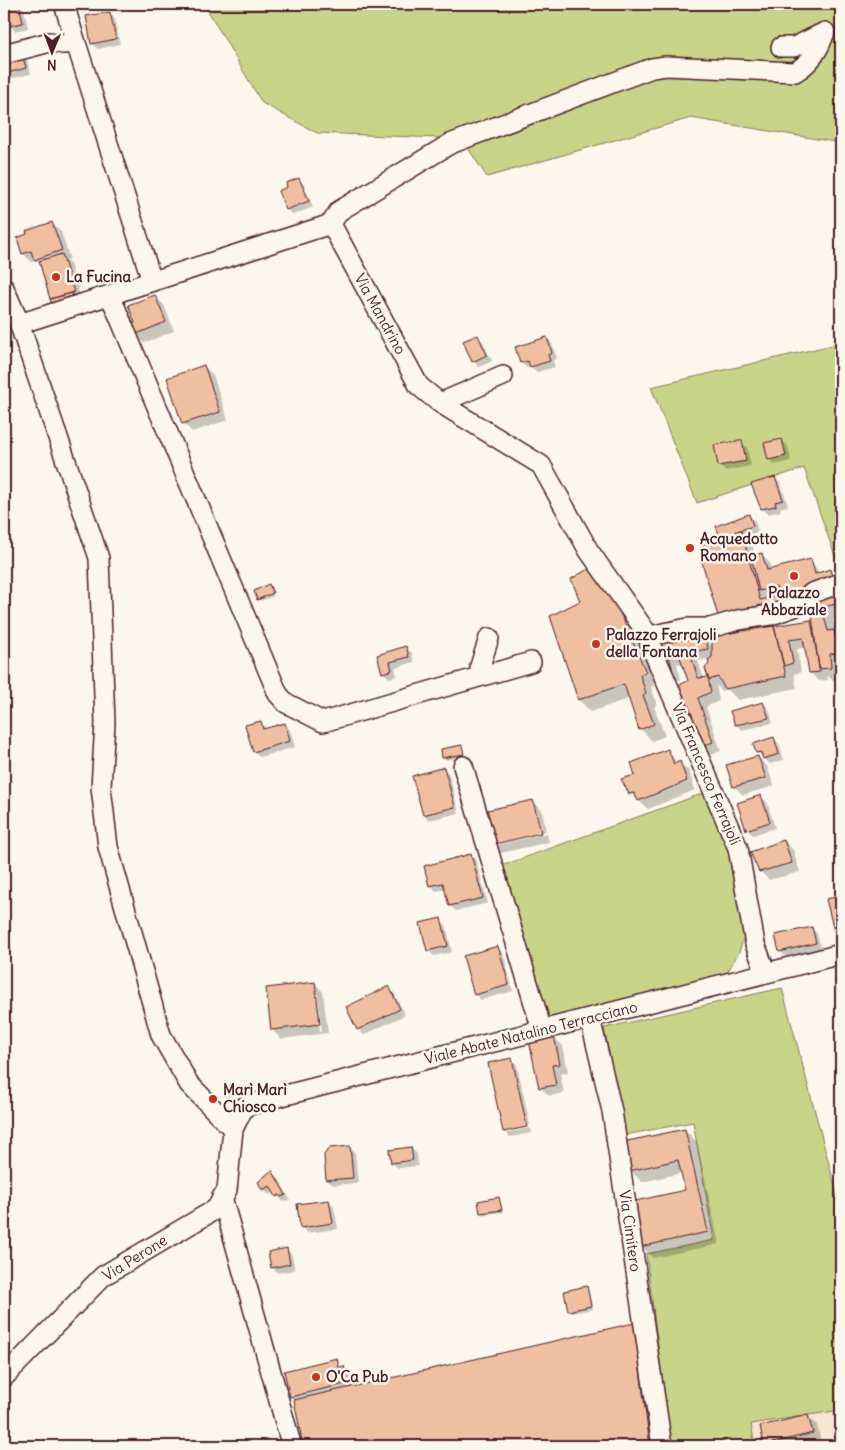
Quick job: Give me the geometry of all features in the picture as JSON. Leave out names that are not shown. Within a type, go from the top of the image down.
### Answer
[{"type":"street","points":[[64,4],[152,281]]},
{"type":"street","points":[[11,320],[110,295],[331,224],[339,211],[450,144],[652,68],[666,66],[795,72],[810,61],[820,47],[826,32],[794,47],[781,47]]},
{"type":"street","points":[[4,54],[50,42],[76,44]]},
{"type":"street","name":"Via Mandrino","points":[[331,224],[419,386],[440,402],[540,465],[589,551],[649,636]]},
{"type":"street","points":[[4,288],[11,320],[98,558],[105,722],[101,787],[108,847],[161,1035],[189,1084],[233,1129]]},
{"type":"street","points":[[110,295],[278,694],[286,703],[324,722],[531,662]]},
{"type":"street","points":[[440,402],[503,376]]},
{"type":"street","points":[[649,636],[688,628],[710,628],[738,620],[771,615],[794,607],[812,593],[841,583]]},
{"type":"street","name":"Via Francesco Ferrajoli","points":[[649,636],[654,652],[738,848],[755,944],[766,974]]},
{"type":"street","points":[[481,676],[480,666],[489,638]]},
{"type":"street","points":[[463,766],[542,1030]]},
{"type":"street","name":"Viale Abate Natalino Terracciano","points":[[233,1129],[244,1107],[266,1100],[841,954]]},
{"type":"street","name":"Via Cimitero","points":[[590,1018],[612,1111],[662,1446]]},
{"type":"street","name":"Via Perone","points":[[4,1377],[103,1276],[216,1209],[227,1190],[233,1129]]},
{"type":"street","points":[[222,1198],[290,1440]]},
{"type":"shaded area","points":[[841,1410],[841,1446],[755,1446],[751,1424]]},
{"type":"green space","points":[[204,4],[841,4],[841,143],[691,118],[487,177],[462,139],[317,133],[262,103]]},
{"type":"green space","points":[[841,343],[841,573],[804,468],[697,503],[651,387]]},
{"type":"green space","points":[[707,792],[734,848],[745,934],[739,952],[724,978],[546,1021],[501,866]]},
{"type":"green space","points":[[782,988],[841,1209],[841,1410],[751,1424],[755,1446],[671,1446],[646,1254],[714,1240],[693,1122],[625,1135],[604,1028]]},
{"type":"building","points":[[19,4],[23,23],[8,26],[4,5]]},
{"type":"building","points":[[110,12],[116,39],[91,44],[86,16]]},
{"type":"building","points":[[22,53],[26,68],[4,74],[4,57]]},
{"type":"building","points":[[299,178],[309,201],[286,210],[278,191],[287,187],[286,183]]},
{"type":"building","points":[[52,222],[62,250],[34,260],[31,251],[22,254],[17,238],[27,234],[26,231]]},
{"type":"building","name":"La Fucina","points":[[62,254],[74,292],[50,299],[39,261]]},
{"type":"building","points":[[72,293],[74,302],[53,308],[50,299]]},
{"type":"building","points":[[155,295],[166,322],[134,335],[130,325],[135,323],[128,305]]},
{"type":"building","points":[[478,335],[487,355],[472,362],[463,341]]},
{"type":"building","points":[[547,337],[552,353],[548,355],[550,361],[530,367],[528,361],[520,363],[515,347]]},
{"type":"building","points":[[204,365],[220,412],[182,424],[167,378]]},
{"type":"building","points":[[782,439],[786,456],[768,460],[764,443]]},
{"type":"building","points":[[742,440],[746,461],[718,466],[714,445]]},
{"type":"building","points":[[775,477],[783,500],[775,502],[776,506],[761,509],[751,484]]},
{"type":"building","points":[[749,514],[753,526],[720,537],[716,526]]},
{"type":"building","points":[[741,530],[760,600],[776,596],[779,606],[767,609],[766,604],[718,616],[701,559],[707,557],[702,540],[711,537],[712,540]]},
{"type":"building","name":"Palazzo Abbaziale","points":[[762,553],[767,570],[811,559],[815,574],[830,569],[833,581],[779,596],[776,587],[759,591],[751,556]]},
{"type":"building","name":"Palazzo Ferrajoli della Fontana","points":[[590,568],[619,610],[646,672],[640,675],[646,693],[643,695],[654,724],[639,730],[624,684],[578,700],[550,616],[580,601],[571,579]]},
{"type":"building","points":[[269,584],[273,593],[257,600],[254,591]]},
{"type":"building","points":[[841,589],[841,602],[822,608],[828,631],[834,630],[838,653],[830,654],[831,668],[819,669],[810,601]]},
{"type":"building","points":[[811,620],[820,672],[809,673],[803,638],[789,640],[793,663],[784,666],[774,626]]},
{"type":"building","points":[[774,626],[786,676],[725,689],[718,677],[709,680],[705,668],[709,664],[708,660],[712,657],[712,636]]},
{"type":"building","points":[[706,638],[708,649],[669,656],[673,672],[666,672],[659,642]]},
{"type":"building","points":[[406,646],[409,657],[390,662],[392,670],[382,673],[377,655]]},
{"type":"building","points":[[690,653],[698,678],[708,677],[711,692],[698,698],[713,742],[701,747],[669,689],[688,681],[679,654]]},
{"type":"building","points":[[763,702],[769,718],[735,725],[730,711]]},
{"type":"building","points":[[261,721],[263,729],[285,723],[290,741],[253,752],[245,725]]},
{"type":"building","points":[[774,737],[779,754],[763,759],[761,752],[756,753],[753,744]]},
{"type":"building","points":[[462,745],[464,754],[442,758],[441,749]]},
{"type":"building","points":[[668,749],[674,764],[680,761],[687,781],[638,801],[634,793],[629,794],[621,779],[635,775],[631,763]]},
{"type":"building","points":[[758,756],[766,778],[733,787],[726,765]]},
{"type":"building","points":[[444,767],[455,807],[423,815],[412,776]]},
{"type":"building","points":[[761,795],[770,822],[746,830],[737,803]]},
{"type":"building","points":[[533,800],[541,833],[491,845],[483,811]]},
{"type":"building","points":[[784,840],[792,863],[759,872],[750,852]]},
{"type":"building","points":[[471,854],[483,898],[449,906],[443,883],[429,886],[424,866]]},
{"type":"building","points":[[841,896],[841,933],[835,935],[826,899]]},
{"type":"building","points":[[441,918],[448,946],[427,951],[420,923]]},
{"type":"building","points":[[812,927],[816,943],[779,952],[775,935]]},
{"type":"building","points":[[498,946],[509,985],[474,995],[463,956]]},
{"type":"building","points":[[315,982],[320,1024],[271,1030],[266,988]]},
{"type":"building","points":[[389,986],[400,1009],[357,1030],[346,1007]]},
{"type":"building","points":[[554,1036],[560,1064],[552,1065],[556,1085],[539,1088],[529,1041]]},
{"type":"building","points":[[512,1058],[527,1127],[503,1132],[488,1063]]},
{"type":"building","points":[[685,1129],[708,1232],[640,1247],[631,1202],[685,1190],[678,1160],[629,1171],[623,1142]]},
{"type":"building","points":[[350,1146],[353,1178],[326,1180],[324,1155],[329,1148]]},
{"type":"building","points":[[411,1147],[413,1160],[391,1163],[389,1150]]},
{"type":"building","points":[[272,1170],[286,1195],[276,1197],[270,1186],[262,1190],[258,1182]]},
{"type":"building","points":[[499,1197],[502,1210],[480,1213],[478,1201]]},
{"type":"building","points":[[329,1200],[333,1223],[300,1228],[297,1204]]},
{"type":"building","points":[[287,1248],[290,1264],[271,1268],[268,1252]]},
{"type":"building","points":[[587,1286],[591,1306],[568,1311],[564,1291]]},
{"type":"building","points":[[634,1323],[650,1446],[303,1446],[294,1400]]},
{"type":"building","name":"O'Ca Pub","points":[[337,1358],[339,1368],[344,1366],[348,1383],[290,1397],[284,1371]]},
{"type":"building","points":[[838,1406],[841,1406],[841,1443]]},
{"type":"building","points":[[808,1415],[813,1433],[764,1445],[760,1426]]},
{"type":"place","name":"La Fucina","points":[[56,277]]},
{"type":"place","name":"Acquedotto Romano","points":[[690,548]]},
{"type":"place","name":"Palazzo Abbaziale","points":[[794,576]]},
{"type":"place","name":"Palazzo Ferrajoli della Fontana","points":[[596,644]]},
{"type":"place","name":"Marì Marì Chiosco","points":[[213,1099]]},
{"type":"place","name":"O'Ca Pub","points":[[316,1377]]}]
